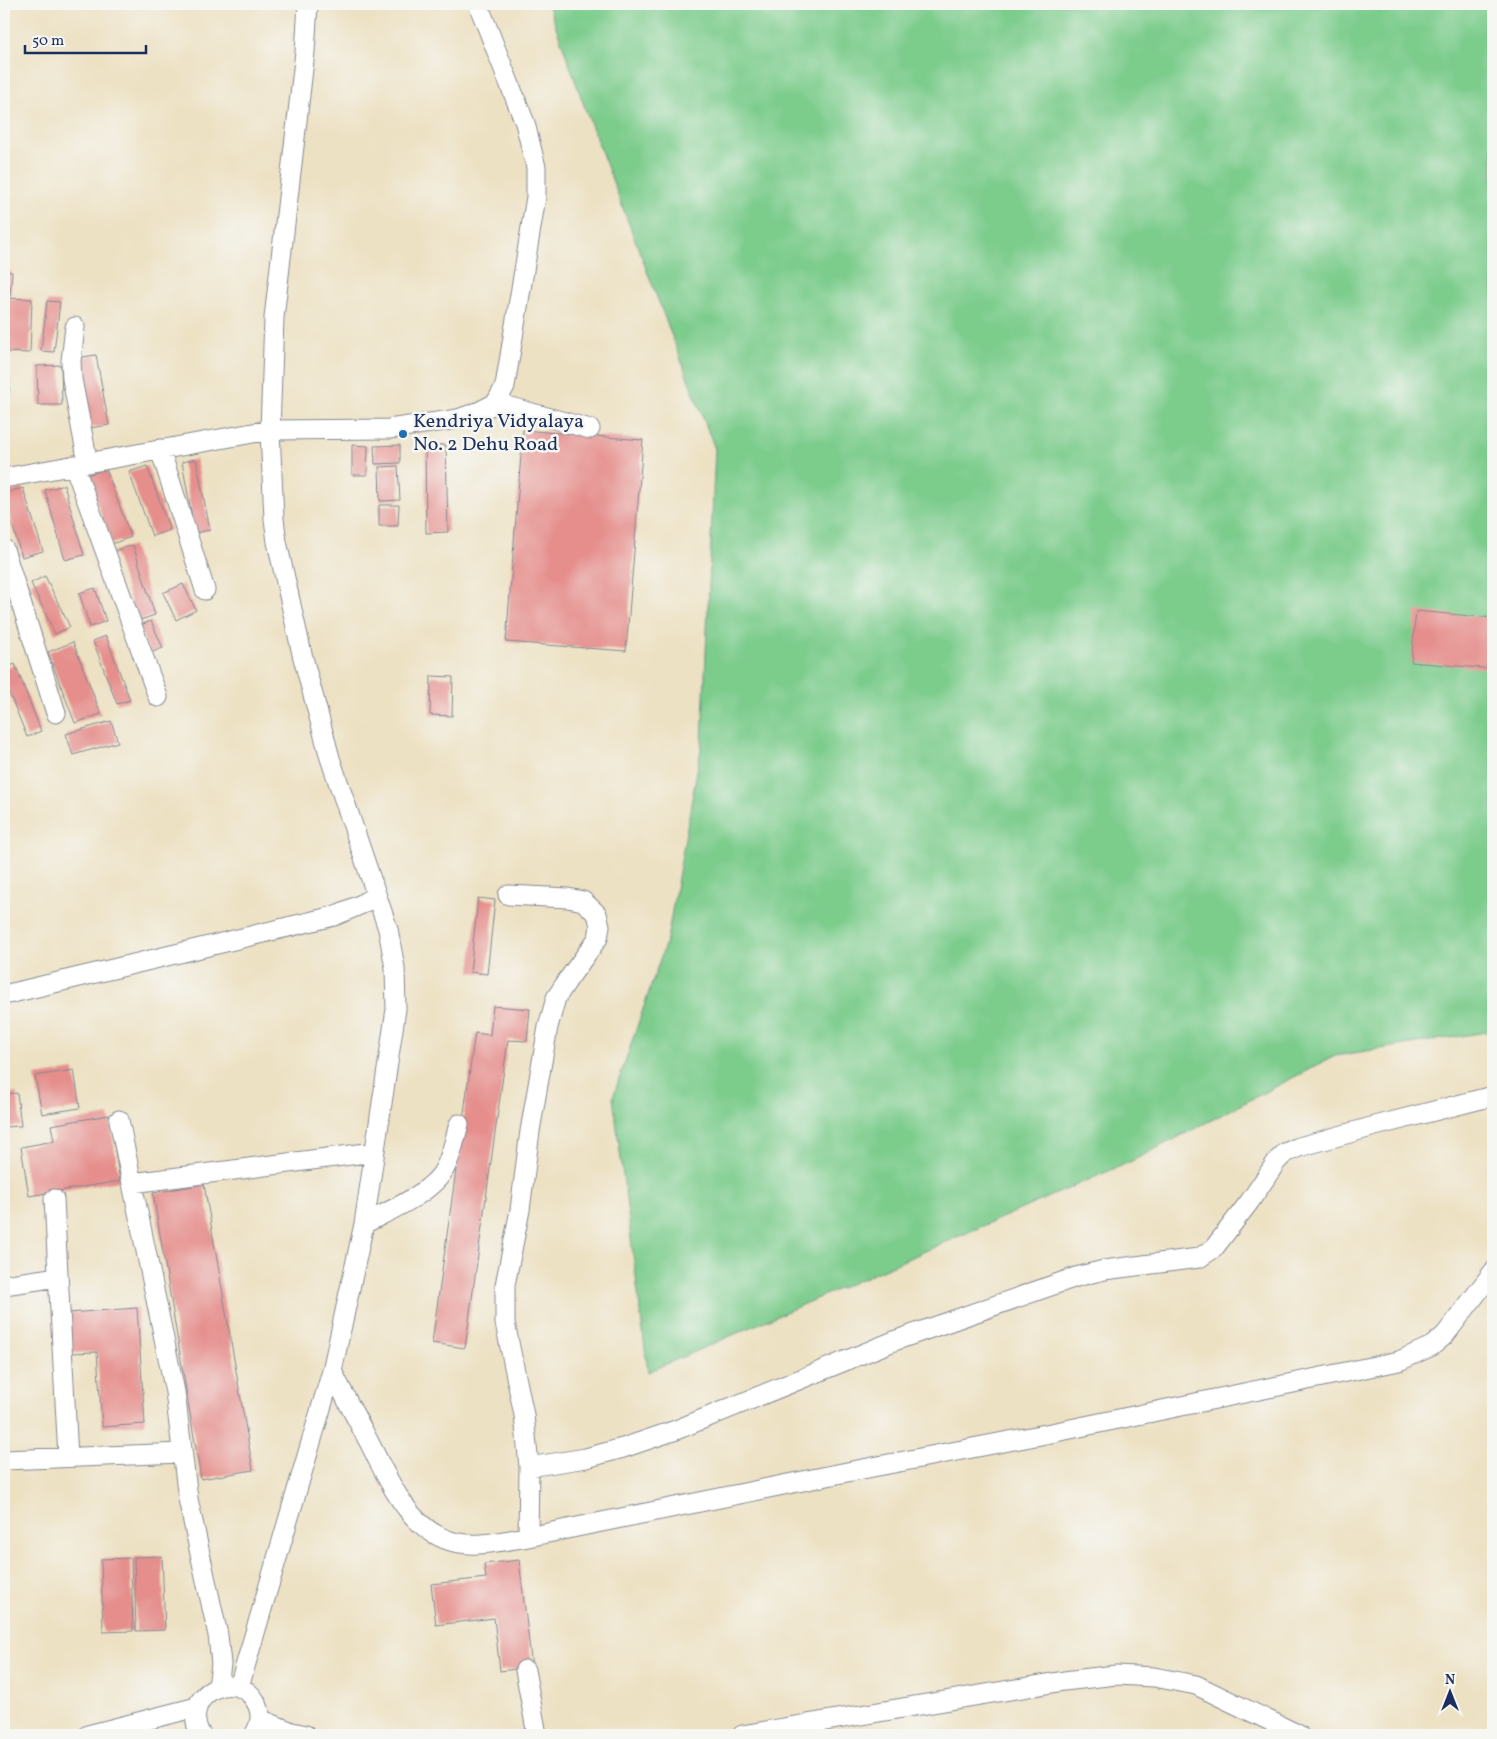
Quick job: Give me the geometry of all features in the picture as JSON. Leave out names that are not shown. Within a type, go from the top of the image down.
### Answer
[{"type":"lane","points":[[239,1687],[332,1371],[364,1224],[396,1010],[395,968],[388,929],[330,758],[302,654],[277,542],[272,501],[270,430],[274,318],[308,4]]},
{"type":"lane","points":[[4,478],[270,430],[389,428],[458,419],[496,403],[505,386],[536,197],[536,167],[525,123],[478,4]]},
{"type":"lane","points":[[74,327],[71,361],[81,464],[158,697]]},
{"type":"lane","points":[[496,403],[590,429]]},
{"type":"lane","points":[[160,449],[205,590]]},
{"type":"lane","points":[[4,549],[56,713]]},
{"type":"lane","points":[[4,995],[334,916],[362,904],[376,895]]},
{"type":"lane","points":[[508,895],[568,898],[582,901],[597,914],[600,926],[598,938],[556,998],[548,1028],[530,1131],[520,1210],[505,1285],[505,1323],[524,1415],[529,1467],[528,1537]]},
{"type":"lane","points":[[529,1467],[586,1458],[676,1430],[894,1341],[1076,1277],[1104,1270],[1199,1258],[1214,1248],[1250,1201],[1277,1161],[1285,1153],[1299,1147],[1375,1126],[1493,1096]]},
{"type":"lane","points":[[119,1120],[175,1392],[188,1499],[220,1649],[221,1664],[218,1687]]},
{"type":"lane","points":[[364,1224],[426,1190],[436,1181],[445,1168],[459,1124]]},
{"type":"lane","points":[[132,1183],[374,1152]]},
{"type":"lane","points":[[54,1199],[68,1458]]},
{"type":"lane","points":[[332,1371],[390,1483],[414,1517],[429,1531],[446,1540],[461,1544],[482,1544],[528,1537],[837,1474],[1051,1433],[1399,1361],[1432,1346],[1445,1335],[1493,1272]]},
{"type":"lane","points":[[4,1284],[58,1277]]},
{"type":"lane","points":[[4,1460],[182,1453]]},
{"type":"lane","points":[[524,1670],[537,1735]]},
{"type":"lane","points":[[742,1735],[1064,1680],[1116,1675],[1154,1676],[1196,1685],[1289,1733]]},
{"type":"lane","points":[[201,1735],[195,1718],[197,1707],[202,1698],[209,1691],[229,1685],[239,1687],[248,1692],[255,1700],[259,1709],[257,1727],[306,1735]]},
{"type":"lane","points":[[88,1735],[197,1707]]},
{"type":"green space","points":[[548,4],[1493,4],[1493,1031],[1335,1056],[1134,1160],[648,1372],[613,1097],[667,939],[702,743],[715,449],[587,114]]},
{"type":"building","points":[[4,271],[12,272],[10,296],[4,295]]},
{"type":"building","points":[[5,298],[32,299],[30,353],[4,352]]},
{"type":"building","points":[[47,301],[60,302],[54,352],[41,351]]},
{"type":"building","points":[[96,355],[109,425],[89,428],[76,358]]},
{"type":"building","points":[[61,365],[62,405],[38,405],[37,366]]},
{"type":"building","points":[[4,379],[10,379],[6,434],[4,433]]},
{"type":"building","points":[[523,430],[643,440],[626,651],[506,642]]},
{"type":"building","points":[[352,445],[368,446],[367,475],[352,475]]},
{"type":"building","points":[[400,445],[400,463],[375,464],[374,446]]},
{"type":"building","points":[[425,445],[446,445],[448,532],[426,533]]},
{"type":"building","points":[[196,459],[210,530],[195,533],[182,462]]},
{"type":"building","points":[[147,466],[170,530],[152,536],[129,472]]},
{"type":"building","points":[[398,466],[400,500],[380,501],[379,467]]},
{"type":"building","points":[[106,469],[131,537],[112,544],[87,475]]},
{"type":"building","points":[[64,485],[84,555],[65,560],[45,490]]},
{"type":"building","points":[[23,488],[43,551],[22,557],[4,493]]},
{"type":"building","points":[[379,505],[399,505],[398,526],[379,526]]},
{"type":"building","points":[[133,545],[155,615],[137,621],[114,551]]},
{"type":"building","points":[[45,576],[70,627],[55,634],[31,583]]},
{"type":"building","points":[[183,584],[196,610],[176,620],[163,593]]},
{"type":"building","points":[[95,588],[106,621],[90,627],[79,593]]},
{"type":"building","points":[[1416,611],[1493,618],[1493,669],[1411,662]]},
{"type":"building","points":[[151,621],[163,648],[150,653],[138,626]]},
{"type":"building","points":[[106,636],[130,700],[117,704],[93,641]]},
{"type":"building","points":[[73,642],[101,714],[75,723],[48,652]]},
{"type":"building","points":[[15,664],[41,731],[27,737],[4,680],[4,669]]},
{"type":"building","points":[[431,676],[453,677],[452,716],[430,715]]},
{"type":"building","points":[[111,721],[118,742],[73,755],[66,734]]},
{"type":"building","points":[[478,898],[495,900],[487,974],[470,972]]},
{"type":"building","points":[[493,1006],[530,1009],[527,1041],[508,1040],[465,1348],[432,1343],[475,1033],[490,1035]]},
{"type":"building","points":[[74,1070],[80,1108],[42,1114],[35,1076]]},
{"type":"building","points":[[17,1093],[21,1126],[4,1127],[4,1094]]},
{"type":"building","points":[[109,1115],[120,1181],[29,1196],[21,1147],[54,1141],[51,1125]]},
{"type":"building","points":[[204,1184],[253,1470],[201,1479],[153,1193]]},
{"type":"building","points":[[137,1308],[145,1424],[102,1427],[97,1352],[71,1353],[68,1313]]},
{"type":"building","points":[[162,1556],[165,1630],[136,1631],[134,1557]]},
{"type":"building","points":[[131,1558],[133,1631],[103,1632],[101,1559]]},
{"type":"building","points":[[519,1560],[532,1667],[500,1671],[494,1618],[436,1625],[431,1584],[486,1578],[484,1564]]},
{"type":"building","points":[[5,1635],[7,1679],[4,1679]]},
{"type":"place","name":"Kendriya Vidyalaya No. 2 Dehu Road","points":[[403,434]]}]
